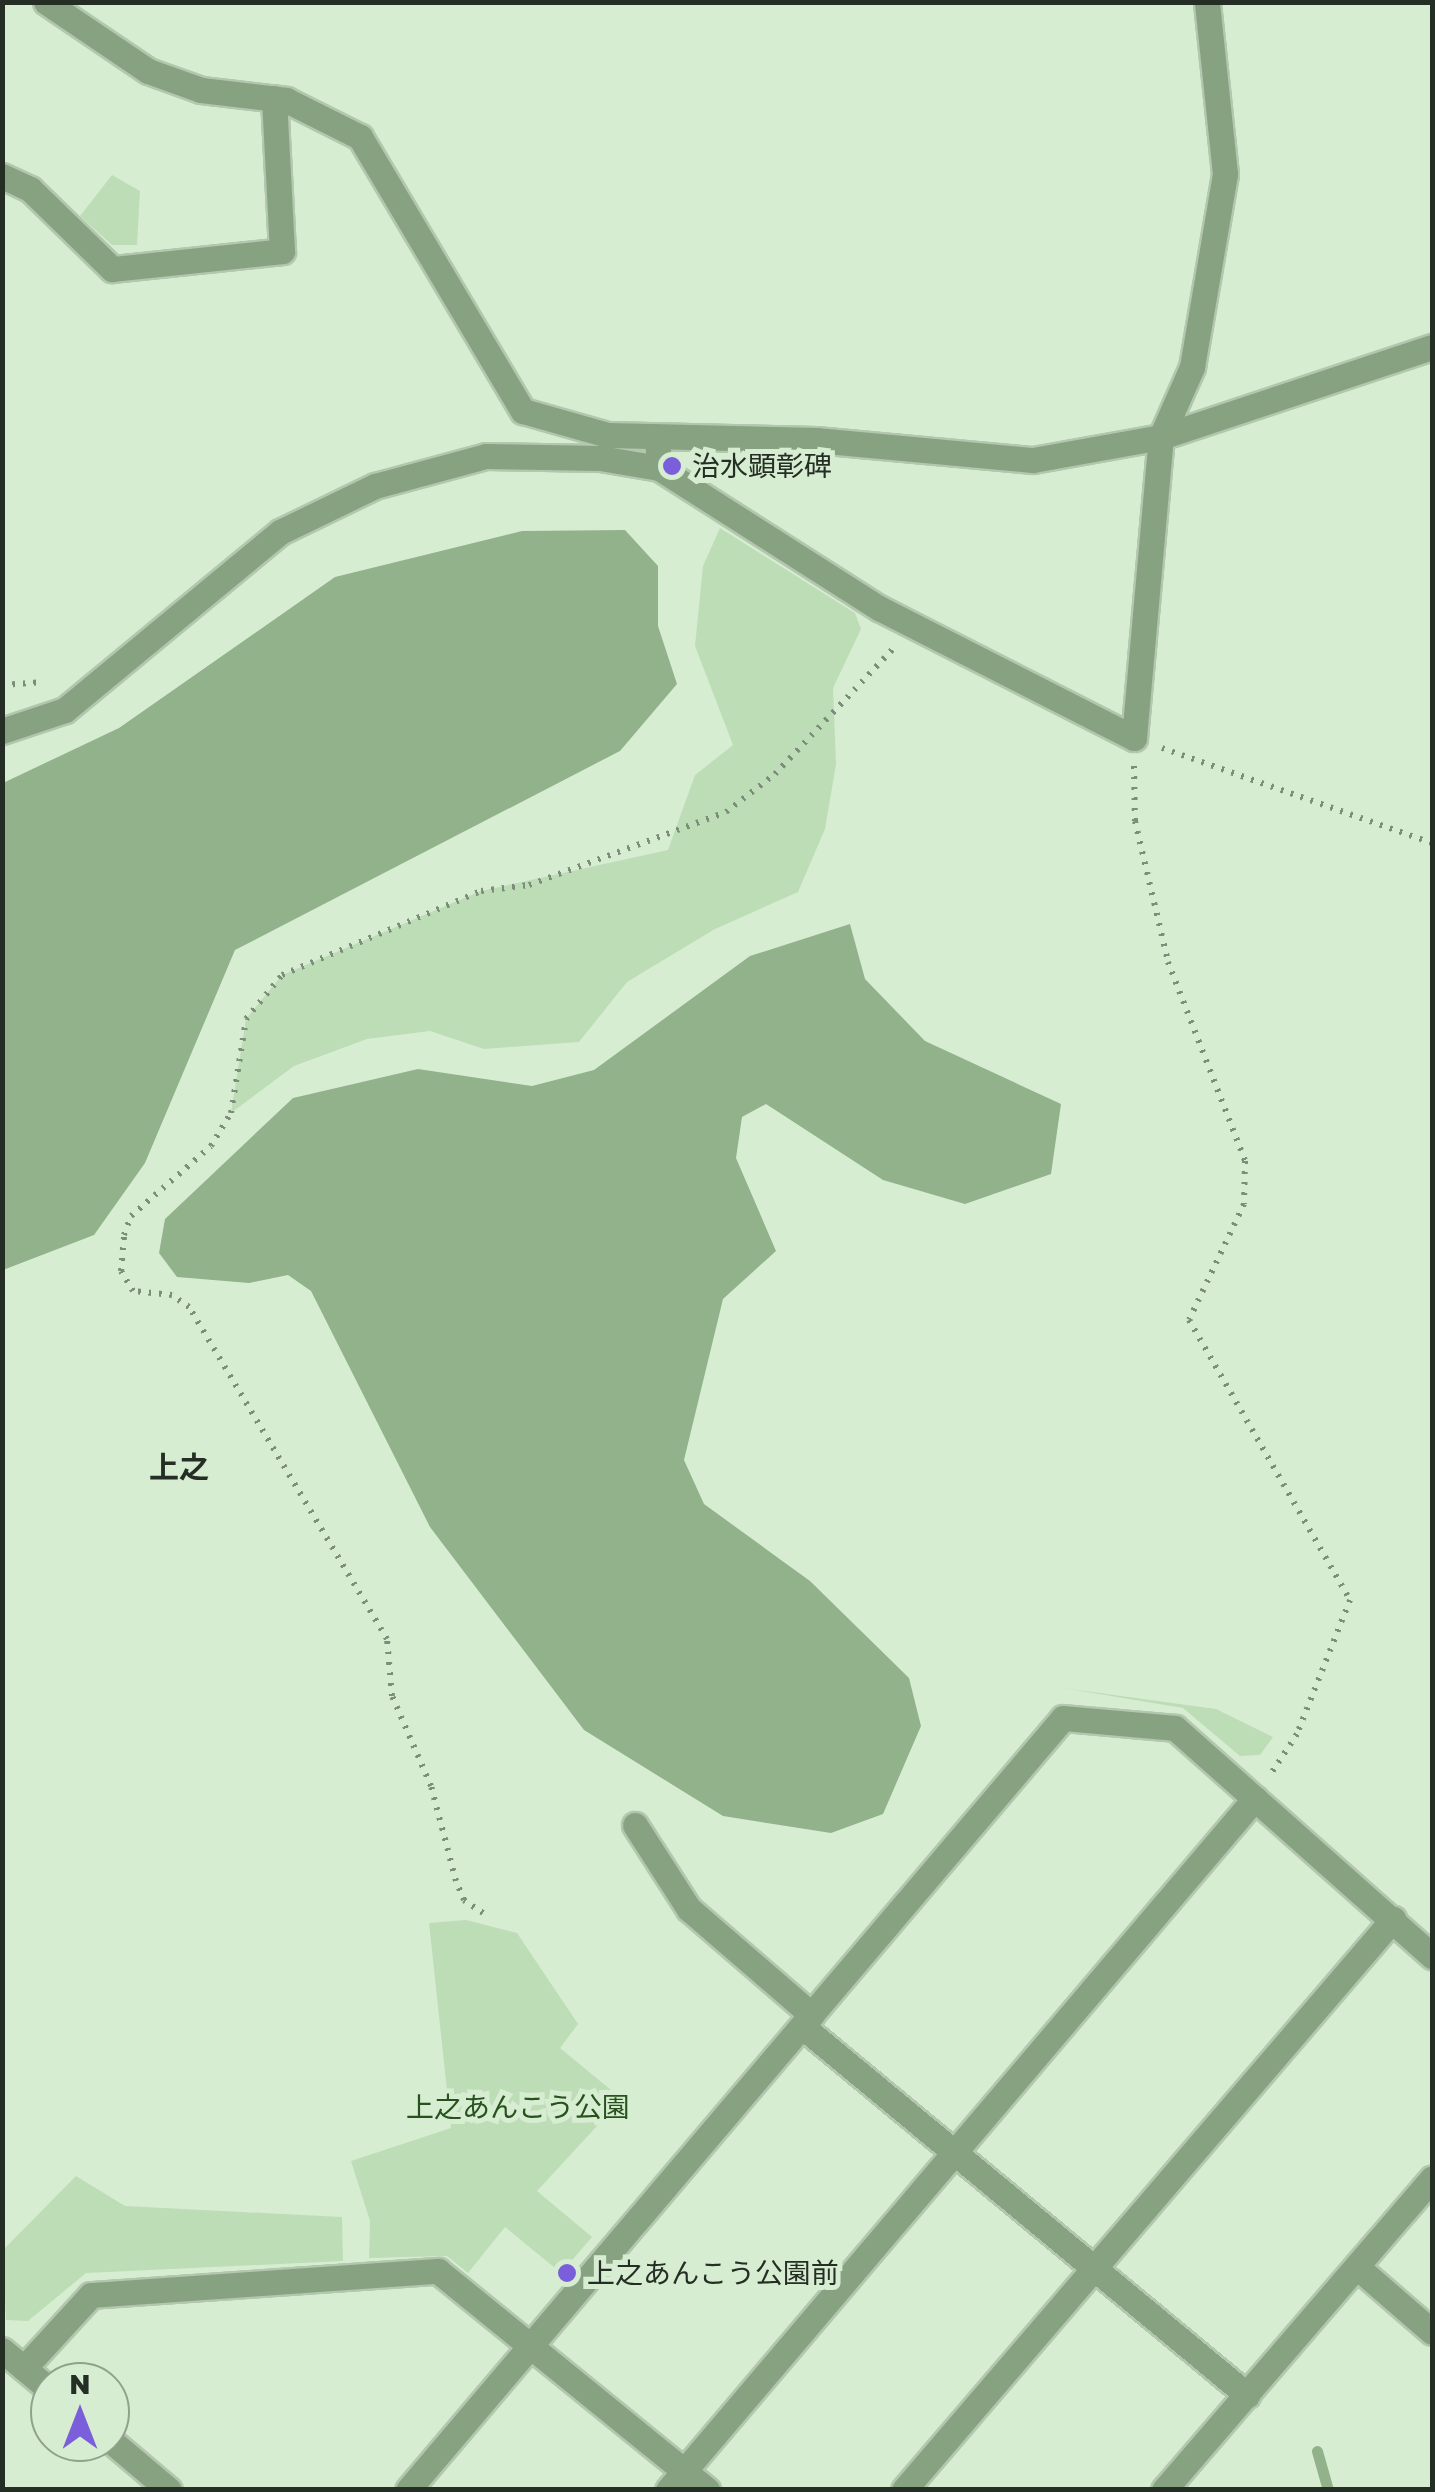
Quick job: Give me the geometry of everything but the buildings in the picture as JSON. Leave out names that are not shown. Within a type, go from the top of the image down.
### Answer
[{"type":"street","points":[[46,2],[148,71],[201,90],[274,98],[329,116],[360,137],[524,411],[608,436],[816,440],[1033,460],[1160,437],[1432,347]]},
{"type":"street","points":[[2,731],[66,710],[280,532],[375,486],[486,456],[600,458],[659,468],[915,626],[1134,738],[1160,437],[1192,367],[1225,174],[1207,2]]},
{"type":"street","points":[[2,176],[30,190],[112,270],[282,251],[274,98]]},
{"type":"street","points":[[657,438],[659,468]]},
{"type":"street","points":[[408,2490],[1063,1718],[1175,1728],[1432,1956]]},
{"type":"street","points":[[676,2480],[1255,1798]]},
{"type":"street","points":[[635,1825],[689,1910],[808,2021],[953,2154],[1247,2395]]},
{"type":"street","points":[[904,2490],[1393,1919]]},
{"type":"street","points":[[1164,2490],[1432,2178]]},
{"type":"street","points":[[1357,2267],[1432,2332]]},
{"type":"street","points":[[24,2368],[91,2296],[438,2271],[676,2480],[707,2490]]},
{"type":"street","points":[[2,2350],[30,2373]]},
{"type":"street","points":[[130,2457],[168,2490]]},
{"type":"path","points":[[482,1913],[464,1900],[456,1881],[431,1786],[392,1696],[387,1639],[189,1307],[172,1296],[133,1291],[122,1272],[130,1216],[212,1146],[232,1113],[246,1019],[282,974],[482,890],[530,885],[726,812],[775,774],[915,626]]},
{"type":"path","points":[[1255,1798],[1297,1734],[1350,1600],[1188,1320],[1244,1204],[1245,1161],[1168,962],[1135,821],[1134,738],[1432,843]]},
{"type":"green space","points":[[112,175],[140,191],[137,245],[112,245],[80,216]]},
{"type":"green space","points":[[720,528],[855,613],[861,629],[833,688],[836,764],[825,829],[798,892],[715,929],[627,982],[579,1042],[484,1049],[430,1031],[367,1039],[294,1066],[231,1113],[246,1019],[282,975],[481,891],[668,850],[695,775],[733,745],[695,646],[703,566]]},
{"type":"green space","points":[[1063,1688],[1216,1709],[1273,1737],[1260,1755],[1240,1756],[1183,1708]]},
{"type":"green space","name":"上之あんこう公園","points":[[466,1920],[517,1933],[578,2024],[560,2048],[622,2099],[537,2191],[592,2237],[561,2273],[505,2227],[468,2273],[447,2256],[369,2258],[370,2221],[351,2161],[451,2128],[429,1923]]},
{"type":"green space","points":[[76,2176],[125,2206],[342,2217],[343,2261],[86,2273],[28,2321],[6,2320],[3,2250]]},
{"type":"shaded area","points":[[625,530],[658,566],[658,626],[677,684],[620,751],[235,950],[145,1163],[94,1235],[3,1270],[3,783],[119,728],[335,577],[522,531]]},
{"type":"shaded area","points":[[850,924],[865,979],[925,1041],[1061,1104],[1051,1174],[965,1204],[883,1180],[766,1104],[742,1117],[736,1158],[776,1251],[723,1299],[684,1460],[704,1504],[810,1581],[909,1678],[921,1726],[883,1814],[831,1833],[723,1816],[584,1730],[430,1527],[311,1291],[288,1275],[249,1283],[177,1277],[159,1253],[165,1219],[293,1098],[418,1069],[532,1086],[594,1070],[750,956]]},
{"type":"waterway","points":[[1317,2451],[1328,2490]]},
{"type":"place","name":"治水顕彰碑","points":[[672,466]]},
{"type":"place","name":"上之あんこう公園前","points":[[567,2273]]},
{"type":"district","name":"上之","points":[[179,1467]]}]
